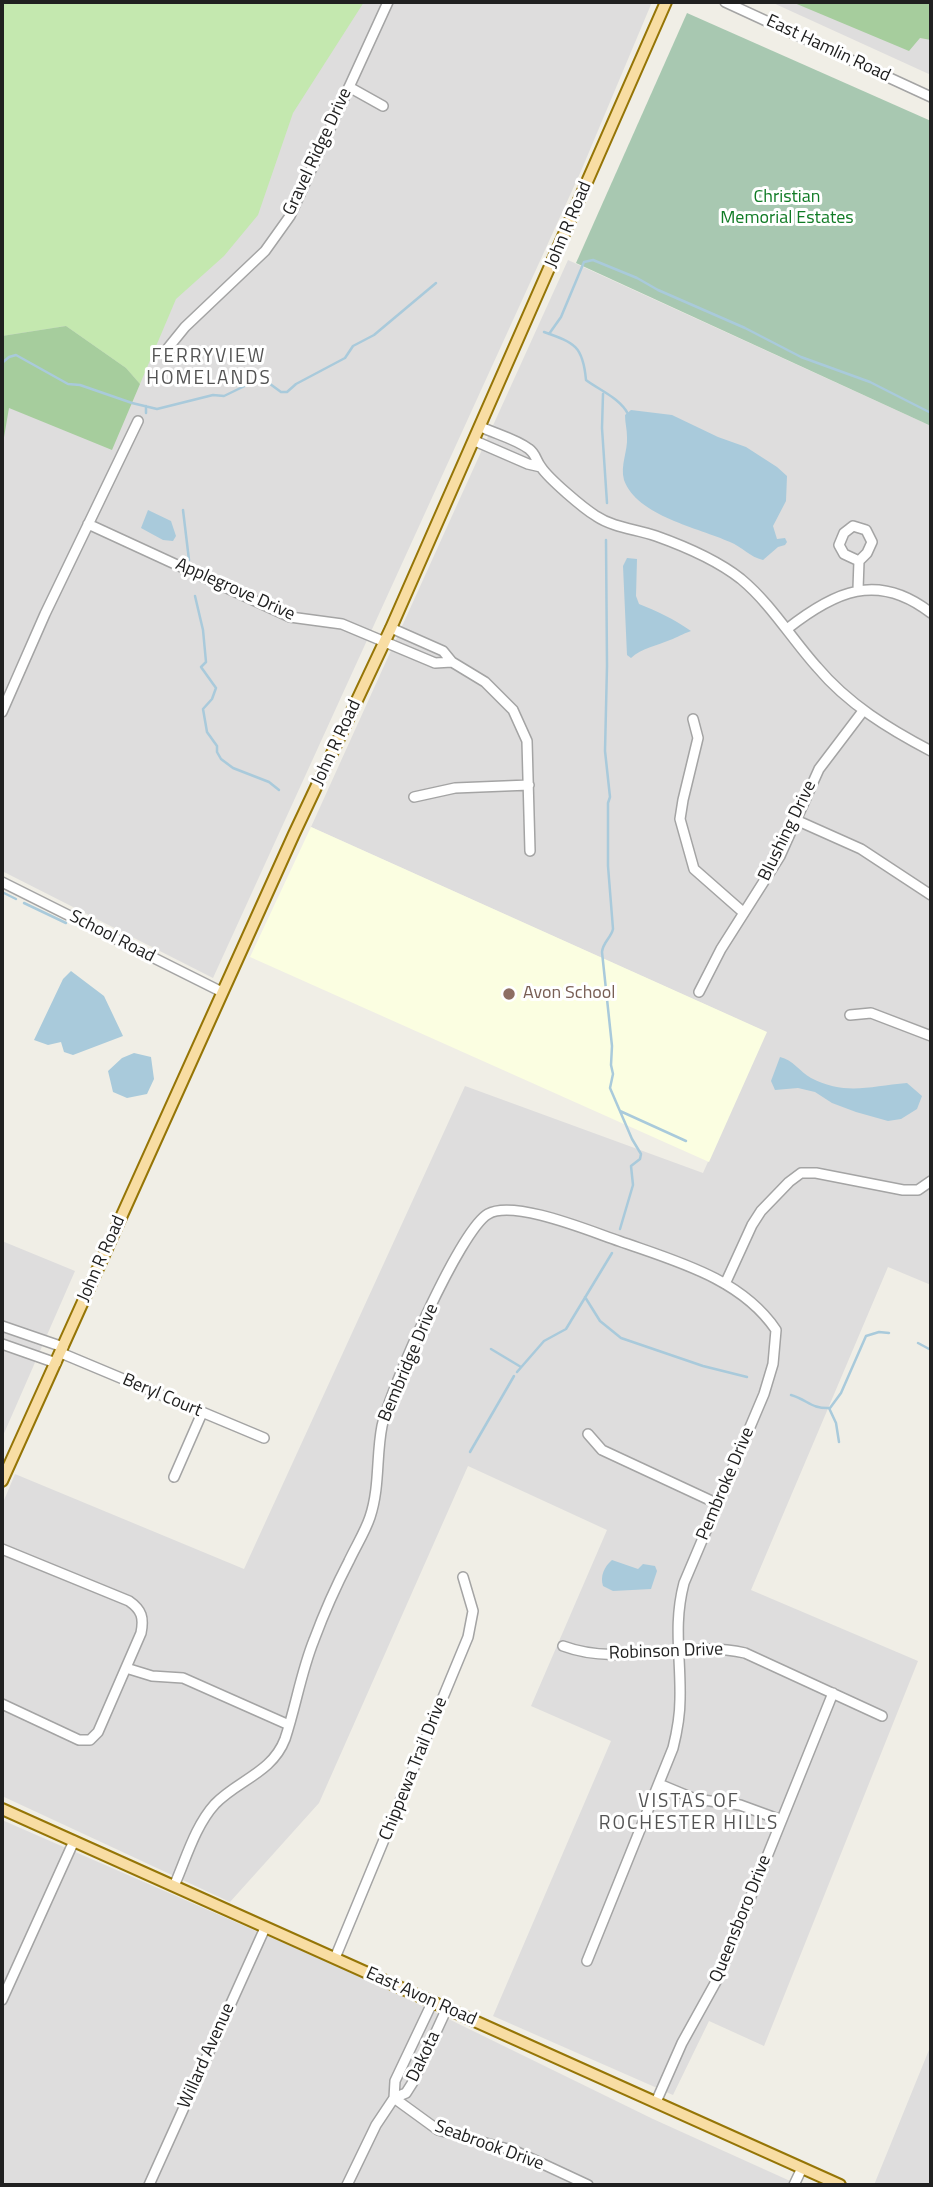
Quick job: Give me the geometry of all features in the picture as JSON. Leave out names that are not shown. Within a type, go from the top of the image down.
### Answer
[{"type":"main road","name":"John R Road","points":[[2,1481],[222,992],[385,642],[666,2]]},
{"type":"main road","name":"East Avon Road","points":[[2,1809],[840,2185]]},
{"type":"street","name":"Gravel Ridge Drive","points":[[168,348],[185,327],[250,268],[282,228],[299,197],[388,2]]},
{"type":"street","name":"East Hamlin Road","points":[[725,2],[931,97]]},
{"type":"street","points":[[349,87],[383,106]]},
{"type":"street","points":[[2,712],[138,421]]},
{"type":"street","points":[[481,427],[529,449],[541,467],[597,517],[613,525],[655,536],[716,563],[739,578],[763,599],[817,668],[863,711],[931,751]]},
{"type":"street","points":[[475,441],[541,467]]},
{"type":"street","name":"Applegrove Drive","points":[[88,524],[290,617],[342,624],[435,663],[453,662]]},
{"type":"street","points":[[858,589],[859,561]]},
{"type":"street","points":[[787,629],[813,609],[837,596],[858,589],[890,592],[910,599],[931,613]]},
{"type":"street","points":[[391,628],[443,651],[453,662],[485,682],[513,710],[527,741],[530,850]]},
{"type":"street","name":"Blushing Drive","points":[[699,992],[721,949],[780,856],[819,769],[863,711]]},
{"type":"street","points":[[693,719],[698,738],[680,819],[694,869],[744,913]]},
{"type":"street","points":[[414,797],[455,788],[529,785]]},
{"type":"street","points":[[796,820],[861,849],[931,895]]},
{"type":"street","name":"School Road","points":[[2,882],[222,992]]},
{"type":"street","points":[[850,1015],[871,1013],[931,1035]]},
{"type":"street","points":[[725,1284],[761,1211],[801,1173],[816,1173],[903,1190],[918,1189],[931,1181]]},
{"type":"street","name":"Bembridge Drive","points":[[174,1886],[199,1828],[214,1805],[275,1758],[284,1741],[313,1642],[370,1517],[387,1407],[455,1257],[478,1224],[490,1213],[545,1215],[661,1256],[725,1284]]},
{"type":"street","name":"Pembroke Drive","points":[[586,1961],[659,1784],[678,1728],[678,1607],[684,1583],[764,1394],[773,1364],[776,1330],[750,1300],[725,1284]]},
{"type":"street","points":[[2,1326],[60,1354]]},
{"type":"street","points":[[2,1344],[60,1354]]},
{"type":"street","name":"Beryl Court","points":[[60,1354],[264,1438]]},
{"type":"street","points":[[174,1477],[202,1413]]},
{"type":"street","points":[[588,1434],[602,1450],[716,1503]]},
{"type":"street","points":[[2,1549],[129,1601],[138,1607],[143,1622],[98,1732],[90,1740],[79,1740],[2,1704]]},
{"type":"street","name":"Chippewa Trail Drive","points":[[335,1958],[468,1637],[473,1611],[463,1577]]},
{"type":"street","name":"Robinson Drive","points":[[563,1646],[581,1653],[606,1656],[724,1648],[745,1653],[882,1716]]},
{"type":"street","points":[[126,1668],[152,1676],[183,1678],[289,1725]]},
{"type":"street","name":"Queensboro Drive","points":[[656,2102],[682,2043],[718,1978],[833,1693]]},
{"type":"street","points":[[659,1784],[695,1799],[740,1805],[781,1821]]},
{"type":"street","points":[[2,2000],[74,1841]]},
{"type":"street","name":"Willard Avenue","points":[[149,2185],[265,1928]]},
{"type":"street","name":"Dakota","points":[[347,2185],[376,2125],[394,2098],[395,2081],[433,2001]]},
{"type":"street","name":"Dakota","points":[[394,2098],[406,2093],[413,2082],[447,2008]]},
{"type":"street","name":"Seabrook Drive","points":[[394,2098],[438,2130],[515,2151],[589,2185]]},
{"type":"street","points":[[794,2185],[802,2168]]},
{"type":"shaded area","points":[[91,2],[652,2],[581,171],[213,978],[2,871],[2,195]]},
{"type":"shaded area","points":[[771,2],[931,2],[931,75]]},
{"type":"shaded area","points":[[568,260],[931,426],[931,1285],[888,1267],[751,1590],[918,1661],[764,2046],[709,2021],[673,2095],[493,2016],[611,1741],[531,1706],[607,1530],[468,1466],[319,1803],[230,1902],[2,1796],[2,1505],[15,1474],[244,1569],[465,1086],[703,1173],[766,1032],[311,827]]},
{"type":"shaded area","name":"Avon School","points":[[311,827],[767,1032],[709,1162],[250,957]]},
{"type":"shaded area","points":[[2,1241],[75,1271],[2,1438]]},
{"type":"shaded area","points":[[2,1820],[373,1982],[653,2119],[799,2185],[2,2185]]},
{"type":"shaded area","points":[[931,2045],[931,2185],[874,2185]]},
{"type":"green space","points":[[2,2],[364,2],[293,113],[258,215],[224,256],[176,299],[140,384],[126,368],[66,326],[2,336]]},
{"type":"green space","points":[[792,2],[931,2],[931,40],[920,38],[909,51]]},
{"type":"green space","name":"Christian Memorial Estates","points":[[687,13],[931,121],[931,426],[576,263]]},
{"type":"green space","points":[[66,326],[126,368],[140,384],[112,450],[9,408],[2,449],[2,336]]},
{"type":"water","points":[[631,410],[672,415],[746,447],[777,467],[787,476],[786,501],[773,526],[777,539],[785,538],[785,545],[778,547],[763,560],[730,542],[655,512],[642,503],[631,492],[623,474],[627,442],[625,415]]},
{"type":"water","points":[[148,510],[171,521],[176,536],[173,541],[163,540],[141,528]]},
{"type":"water","points":[[627,558],[637,559],[636,596],[639,604],[691,631],[644,649],[631,658],[627,655],[623,566]]},
{"type":"water","points":[[71,971],[104,996],[123,1036],[73,1055],[64,1052],[61,1042],[48,1045],[34,1040],[63,979]]},
{"type":"water","points":[[134,1053],[151,1057],[154,1079],[147,1094],[127,1098],[113,1092],[108,1071],[122,1058]]},
{"type":"water","points":[[780,1057],[824,1084],[858,1088],[907,1083],[922,1096],[917,1109],[901,1119],[888,1121],[832,1103],[815,1092],[798,1088],[775,1090],[771,1081]]},
{"type":"water","points":[[612,1560],[638,1569],[643,1564],[655,1566],[657,1571],[651,1589],[613,1591],[603,1586],[603,1572]]},
{"type":"waterway","points":[[549,334],[561,317],[584,262],[593,260],[745,328],[801,357],[870,382],[931,413]]},
{"type":"waterway","points":[[2,363],[16,355],[68,384],[80,385],[157,409],[213,395],[224,396],[257,380],[266,381],[281,392],[287,392],[296,384],[345,358],[353,346],[374,335],[436,283]]},
{"type":"waterway","points":[[544,332],[576,347],[583,360],[586,380],[615,399],[628,414]]},
{"type":"waterway","points":[[603,394],[602,428],[607,503]]},
{"type":"waterway","points":[[146,406],[146,413]]},
{"type":"waterway","points":[[183,510],[189,560]]},
{"type":"waterway","points":[[606,540],[605,751],[610,797],[608,866],[613,929],[602,952],[612,1046],[613,1074],[610,1088],[641,1154],[640,1159],[631,1166],[633,1185],[620,1229]]},
{"type":"waterway","points":[[195,596],[203,630],[206,662],[201,667],[216,688],[212,699],[203,709],[207,732],[217,746],[221,759],[233,768],[269,782],[279,790]]},
{"type":"waterway","points":[[2,892],[16,899]]},
{"type":"waterway","points":[[24,903],[66,923]]},
{"type":"waterway","points":[[620,1111],[686,1141]]},
{"type":"waterway","points":[[517,1372],[544,1341],[566,1329],[612,1253]]},
{"type":"waterway","points":[[585,1297],[600,1321],[621,1338],[703,1366],[747,1377]]},
{"type":"waterway","points":[[791,1395],[814,1406],[830,1408],[841,1393],[866,1336],[879,1332],[889,1333]]},
{"type":"waterway","points":[[918,1343],[931,1350]]},
{"type":"waterway","points":[[491,1349],[521,1367]]},
{"type":"waterway","points":[[470,1452],[514,1376]]},
{"type":"waterway","points":[[829,1408],[836,1423],[839,1442]]},
{"type":"place","name":"Avon School","points":[[509,994]]},
{"type":"district","name":"FERRYVIEW HOMELANDS","points":[[209,368]]},
{"type":"district","name":"VISTAS OF ROCHESTER HILLS","points":[[689,1813]]}]
